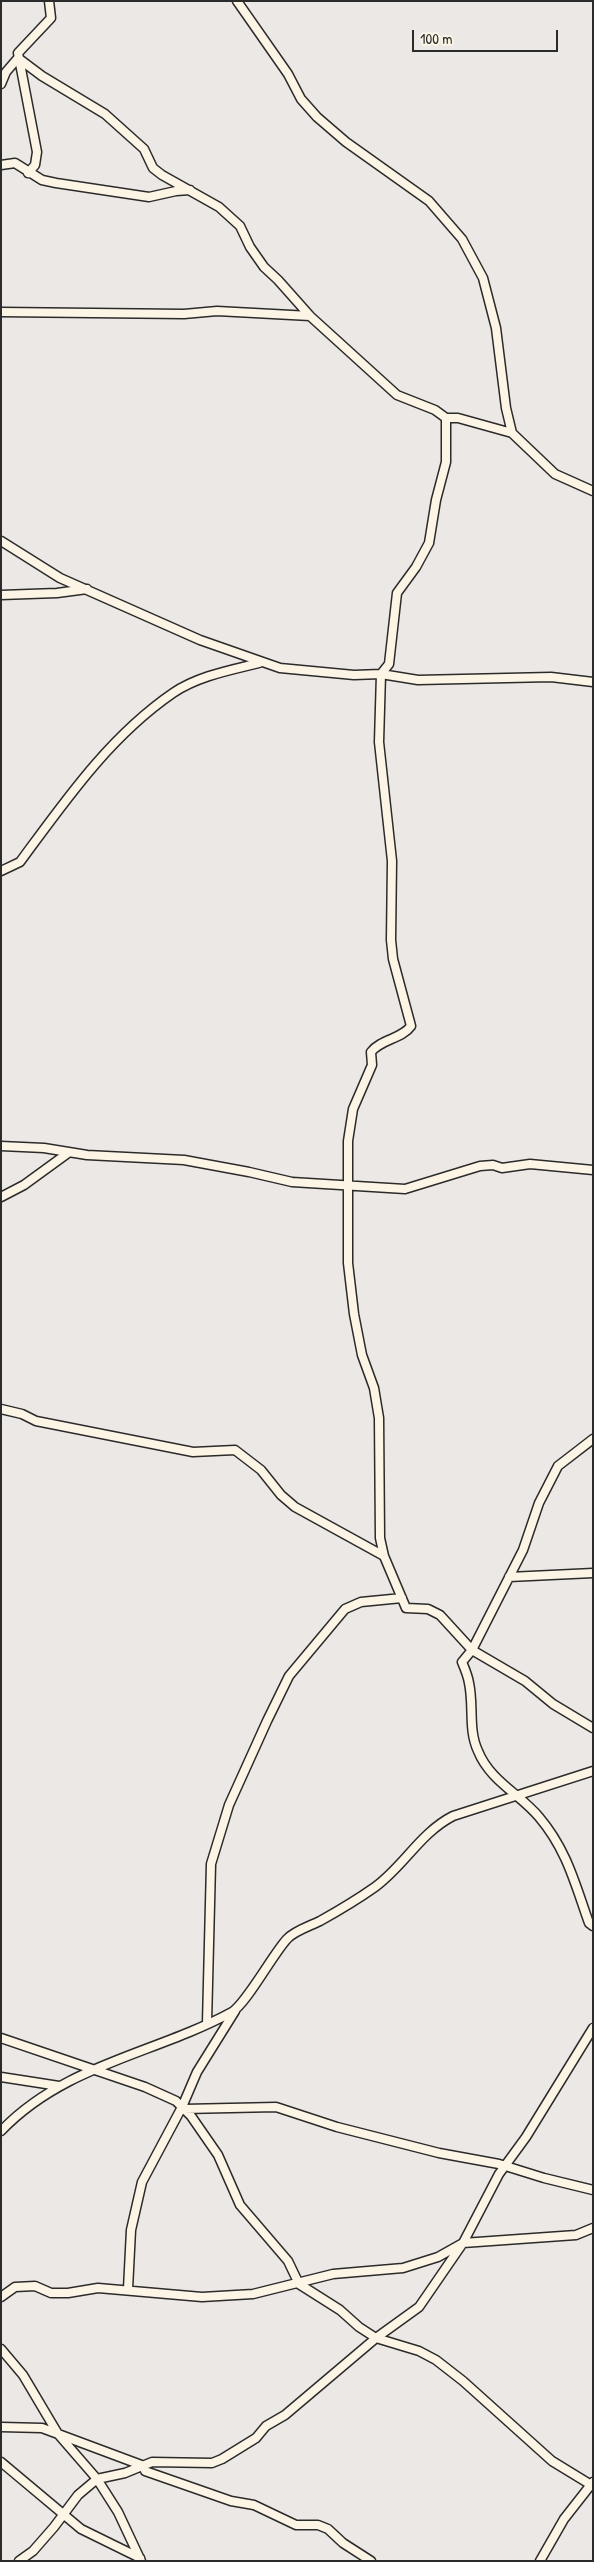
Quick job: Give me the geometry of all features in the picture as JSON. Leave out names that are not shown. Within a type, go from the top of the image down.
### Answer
[{"type":"street","points":[[28,173],[35,165],[37,152],[36,134],[18,53],[51,18],[49,1]]},
{"type":"street","points":[[237,1],[288,74],[301,99],[317,117],[346,142],[429,201],[462,239],[483,278],[496,328],[506,408],[512,433]]},
{"type":"street","points":[[1,84],[6,72],[18,58]]},
{"type":"street","points":[[18,58],[42,76],[105,114],[144,149],[153,168],[174,183],[192,190],[219,207],[240,226],[250,247],[264,267],[310,316],[397,395],[434,410],[446,418],[458,418],[512,433],[555,474],[593,491]]},
{"type":"street","points":[[1,165],[15,163],[28,173],[56,183],[149,197],[176,191],[192,190]]},
{"type":"street","points":[[1,312],[184,314],[217,312],[310,316]]},
{"type":"street","points":[[446,418],[446,462],[436,500],[429,543],[416,567],[397,593],[389,664],[381,674],[380,742],[392,861],[391,940],[393,959],[410,1026],[396,1036],[378,1044],[371,1052],[372,1065],[353,1109],[348,1141],[349,1284],[362,1354],[374,1388],[380,1418],[380,1538],[384,1556],[406,1608],[428,1609],[440,1615],[472,1650],[525,1681],[553,1704],[593,1728]]},
{"type":"street","points":[[1,541],[38,566],[154,621],[200,640],[239,652],[259,662],[280,668],[303,671],[381,674],[418,680],[552,677],[593,682]]},
{"type":"street","points":[[1,595],[57,593],[87,589]]},
{"type":"street","points":[[1,871],[20,862],[109,746],[174,692],[208,677],[259,662]]},
{"type":"street","points":[[1,1146],[44,1148],[68,1153],[184,1160],[292,1182],[405,1189],[480,1166],[493,1165],[502,1168],[530,1164],[593,1170]]},
{"type":"street","points":[[1,1197],[24,1185],[68,1153]]},
{"type":"street","points":[[1,1409],[22,1414],[36,1421],[193,1452],[234,1450],[261,1470],[281,1495],[294,1507],[384,1556]]},
{"type":"street","points":[[593,1440],[558,1466],[539,1503],[524,1550],[472,1650],[462,1662],[470,1684],[472,1732],[478,1752],[494,1776],[515,1797],[526,1802],[541,1819],[563,1853],[593,1926]]},
{"type":"street","points":[[509,1577],[593,1573]]},
{"type":"street","points":[[207,2023],[211,1864],[230,1805],[264,1729],[289,1676],[345,1609],[361,1602],[402,1598]]},
{"type":"street","points":[[128,2289],[131,2230],[142,2182],[183,2108],[197,2072],[235,2011],[288,1937],[322,1920],[375,1886],[438,1824],[453,1816],[593,1772]]},
{"type":"street","points":[[1,2131],[12,2119],[59,2086],[91,2069],[235,2011]]},
{"type":"street","points":[[19,2561],[33,2551],[78,2495],[97,2479],[152,2462],[212,2463],[222,2459],[256,2438],[266,2426],[285,2416],[376,2338],[419,2307],[462,2243],[505,2166],[526,2137],[593,2028]]},
{"type":"street","points":[[1,2038],[145,2087],[176,2101],[218,2155],[240,2205],[288,2261],[299,2284],[340,2310],[359,2327],[376,2338],[419,2351],[436,2360],[464,2381],[552,2461],[592,2484],[564,2519],[540,2561]]},
{"type":"street","points":[[1,2077],[59,2086]]},
{"type":"street","points":[[183,2108],[276,2107],[337,2127],[439,2153],[505,2166],[593,2190]]},
{"type":"street","points":[[1,2297],[16,2287],[35,2286],[60,2293],[98,2288],[128,2289],[202,2297],[228,2296],[299,2284],[333,2274],[403,2268],[438,2257],[462,2243],[576,2235],[593,2228]]},
{"type":"street","points":[[1,2349],[23,2375],[58,2434],[97,2479],[118,2512],[140,2559]]},
{"type":"street","points":[[1,2427],[32,2426],[79,2440],[104,2452],[144,2466]]},
{"type":"street","points":[[1,2462],[63,2515],[102,2541],[140,2559]]},
{"type":"street","points":[[144,2466],[145,2471],[158,2476],[231,2501],[254,2505],[296,2524],[318,2525],[328,2529],[343,2543],[371,2561]]}]
